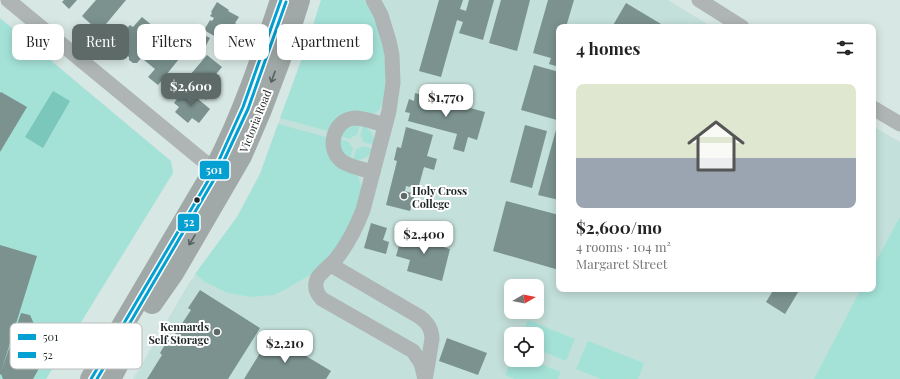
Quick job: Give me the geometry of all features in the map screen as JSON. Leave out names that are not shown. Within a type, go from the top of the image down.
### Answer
[{"type":"highway","name":"Victoria Road","points":[[124,323],[215,169],[230,140],[255,79],[281,0]]},
{"type":"highway","name":"Victoria Road","points":[[140,323],[160,290],[173,273],[241,156],[280,58],[299,0]]},
{"type":"highway","name":"Victoria Road","points":[[91,379],[97,369]]},
{"type":"highway","name":"Victoria Road","points":[[110,379],[115,369]]},
{"type":"street","points":[[8,0],[215,169]]},
{"type":"street","points":[[373,0],[385,27],[389,41],[393,69],[392,97],[363,210],[358,224],[344,249],[317,279],[316,288],[319,296],[413,351],[421,363],[425,379]]},
{"type":"street","points":[[698,0],[737,24]]},
{"type":"street","points":[[876,110],[900,124]]},
{"type":"street","points":[[373,172],[342,162],[333,148],[334,136],[340,125],[346,120],[354,118],[385,125]]},
{"type":"street","points":[[331,265],[420,317],[428,324],[432,334],[432,339],[425,379]]},
{"type":"shaded area","name":"Holy Cross College","points":[[321,0],[668,0],[707,24],[556,24],[556,292],[876,292],[876,128],[900,142],[900,379],[133,379],[139,369],[142,369],[142,364],[189,283],[237,217],[260,174],[302,60],[373,60],[373,24],[314,24]]},
{"type":"shaded area","points":[[321,0],[364,0],[380,33],[385,57],[386,69],[383,101],[382,106],[377,112],[328,131],[280,118],[301,60],[373,60],[373,24],[314,24]]},
{"type":"shaded area","points":[[0,18],[12,28],[12,60],[50,60],[171,161],[173,173],[81,323],[10,323],[10,369],[52,369],[46,379],[0,379]]},
{"type":"shaded area","points":[[53,91],[70,101],[43,148],[25,137]]},
{"type":"shaded area","points":[[278,124],[326,137],[359,178],[362,189],[347,234],[321,266],[310,275],[274,295],[251,297],[228,293],[205,282],[195,274],[237,217],[260,174]]},
{"type":"shaded area","points":[[360,124],[357,135],[350,139],[339,136],[345,128]]},
{"type":"shaded area","points":[[363,125],[372,134],[374,145],[363,142],[360,136]]},
{"type":"shaded area","points":[[338,139],[349,142],[353,148],[350,159],[342,153]]},
{"type":"shaded area","points":[[362,146],[373,149],[365,158],[353,160],[356,149]]},
{"type":"shaded area","points":[[900,217],[900,379],[814,379],[859,292],[876,292],[876,261]]},
{"type":"shaded area","points":[[528,320],[575,339],[566,361],[544,352],[544,327],[525,327]]},
{"type":"shaded area","points":[[588,341],[644,363],[638,379],[601,379],[576,369]]},
{"type":"shaded area","points":[[544,365],[561,372],[558,379],[514,379],[505,375],[508,367],[544,367]]},
{"type":"building","points":[[64,0],[77,0],[69,9],[62,2]]},
{"type":"building","points":[[96,0],[126,0],[106,24],[91,24],[82,16]]},
{"type":"building","points":[[439,0],[463,0],[460,9],[466,11],[469,0],[494,0],[483,40],[459,33],[463,22],[457,20],[441,77],[419,71]]},
{"type":"building","points":[[501,0],[530,0],[517,51],[489,43]]},
{"type":"building","points":[[548,0],[574,0],[567,24],[556,24],[556,66],[549,64],[551,58],[533,53]]},
{"type":"building","points":[[217,2],[229,10],[228,11],[239,17],[235,23],[236,24],[214,24],[214,36],[206,31],[206,27],[210,20],[212,21],[214,18],[210,16],[212,13],[211,12]]},
{"type":"building","points":[[626,3],[661,24],[614,24]]},
{"type":"building","points":[[142,17],[150,24],[137,24],[137,60],[140,60],[137,63],[133,63],[129,60],[129,26],[130,25],[133,27]]},
{"type":"building","points":[[206,36],[210,38],[206,45]]},
{"type":"building","points":[[207,55],[222,67],[207,85],[214,91],[206,100],[186,84],[192,76],[190,75],[203,60],[206,60]]},
{"type":"building","points":[[144,60],[178,60],[158,85],[148,77],[155,69]]},
{"type":"building","points":[[534,65],[556,71],[556,120],[521,110]]},
{"type":"building","points":[[185,88],[210,109],[199,123],[192,118],[188,123],[175,112],[179,107],[174,103]]},
{"type":"building","points":[[1,92],[27,107],[0,152],[0,93]]},
{"type":"building","points":[[415,93],[485,112],[477,140],[468,137],[464,152],[453,149],[457,134],[408,121],[410,113],[405,112],[409,99],[414,101]]},
{"type":"building","points":[[525,125],[547,131],[532,188],[510,182]]},
{"type":"building","points":[[406,127],[433,135],[427,156],[437,159],[434,170],[424,167],[418,189],[406,186],[405,191],[415,194],[410,211],[386,205],[397,161],[394,160],[397,147],[401,148]]},
{"type":"building","points":[[556,130],[556,199],[538,195]]},
{"type":"building","points":[[506,201],[556,214],[556,269],[493,251]]},
{"type":"building","points":[[371,223],[387,228],[383,240],[389,242],[386,254],[364,248]]},
{"type":"building","points":[[414,229],[435,235],[433,244],[450,249],[442,281],[407,271],[410,260],[396,256],[403,232],[413,235]]},
{"type":"building","points":[[0,245],[37,256],[16,323],[10,323],[10,343],[1,372],[10,345],[10,369],[39,369],[33,379],[3,379],[1,374],[0,375]]},
{"type":"building","name":"Kennards Self Storage","points":[[200,290],[260,328],[228,379],[147,379],[162,355],[160,353],[170,336],[173,337],[191,310],[188,308]]},
{"type":"building","points":[[772,292],[798,292],[785,314],[766,302]]},
{"type":"building","points":[[21,313],[30,315],[34,323],[18,323]]},
{"type":"building","points":[[271,335],[331,371],[326,379],[244,379]]},
{"type":"building","points":[[447,338],[487,353],[478,375],[439,361]]},
{"type":"transit line","name":"501","points":[[124,323],[215,169],[243,107],[281,0]]},
{"type":"transit line","name":"52","points":[[130,323],[219,171],[248,109],[286,2]]},
{"type":"transit line","name":"501","points":[[91,379],[97,369]]},
{"type":"transit line","name":"52","points":[[97,379],[103,369]]},
{"type":"place","name":"Holy Cross College","points":[[404,196]]},
{"type":"place","name":"Kennards Self Storage","points":[[217,332]]}]
